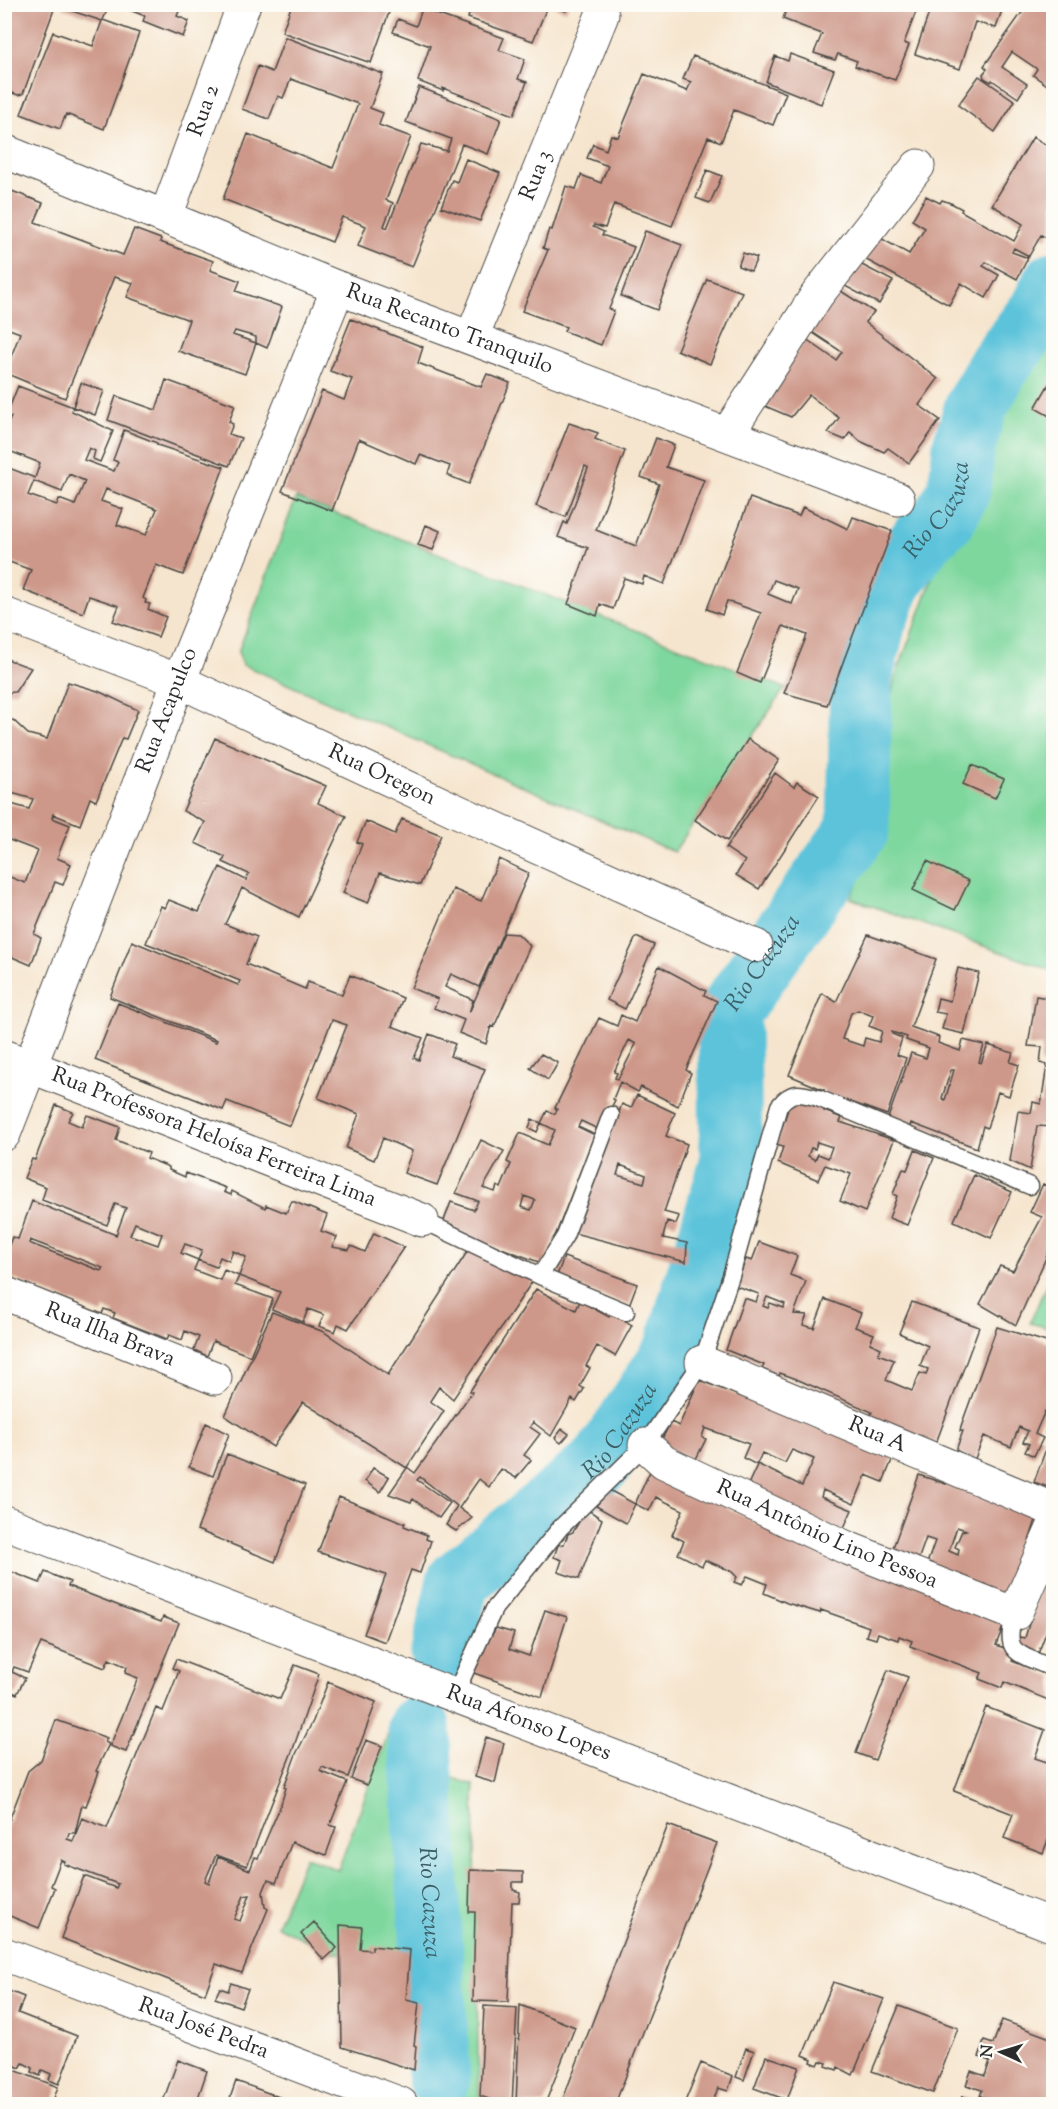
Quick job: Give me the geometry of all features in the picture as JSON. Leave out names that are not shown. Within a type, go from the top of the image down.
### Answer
[{"type":"street","name":"Rua 2","points":[[166,216],[244,4]]},
{"type":"street","name":"Rua 3","points":[[472,337],[602,15]]},
{"type":"street","name":"Rua Recanto Tranquilo","points":[[4,152],[166,216],[338,288],[728,433],[898,499]]},
{"type":"street","points":[[728,433],[817,295],[918,166]]},
{"type":"street","name":"Rua Acapulco","points":[[4,1134],[18,1061],[179,681],[338,288]]},
{"type":"street","name":"Rua Oregon","points":[[4,614],[179,681],[457,811],[756,946]]},
{"type":"street","name":"Rua Professora Heloísa Ferreira Lima","points":[[18,1061],[422,1220]]},
{"type":"street","name":"Rua Ilha Brava","points":[[4,1293],[215,1378]]},
{"type":"street","name":"Rua A","points":[[702,1362],[1053,1510]]},
{"type":"street","name":"Rua Antônio Lino Pessoa","points":[[645,1444],[664,1462],[845,1547],[1015,1614]]},
{"type":"street","name":"Rua Afonso Lopes","points":[[4,1522],[1053,1926]]},
{"type":"street","points":[[1015,1614],[1053,1526]]},
{"type":"street","name":"Rua José Pedra","points":[[4,1954],[401,2104]]},
{"type":"lane","points":[[454,1696],[494,1609],[561,1527],[645,1444],[702,1362],[731,1276],[780,1106],[787,1096],[797,1092],[818,1098],[1030,1186]]},
{"type":"lane","points":[[540,1276],[565,1236],[611,1115]]},
{"type":"lane","points":[[422,1220],[540,1276],[626,1312]]},
{"type":"lane","points":[[1015,1614],[1008,1633],[1012,1647],[1019,1653],[1053,1669]]},
{"type":"green space","points":[[1053,328],[1053,971],[850,898],[879,840],[881,742],[895,678],[977,459]]},
{"type":"green space","points":[[296,498],[785,688],[674,852],[243,665],[238,652]]},
{"type":"green space","points":[[1053,1269],[1053,1329],[1030,1323]]},
{"type":"green space","points":[[393,1721],[445,1739],[439,1773],[474,1785],[479,2103],[421,2083],[418,1956],[333,1953],[277,1926],[305,1857],[338,1870]]},
{"type":"building","points":[[4,4],[56,4],[23,94],[18,95],[4,90]]},
{"type":"building","points":[[64,4],[99,4],[108,8],[103,20],[139,33],[104,129],[66,114],[60,129],[21,114],[53,32],[93,46],[102,21],[63,8]]},
{"type":"building","points":[[114,4],[182,4],[177,16],[189,21],[183,37],[143,21],[145,16]]},
{"type":"building","points":[[292,4],[392,4],[371,63],[282,32]]},
{"type":"building","points":[[472,4],[569,4],[566,11],[548,5],[533,41],[468,18]]},
{"type":"building","points":[[781,4],[919,4],[904,43],[909,45],[895,80],[855,66],[857,61],[838,54],[835,60],[814,53],[822,34],[783,19],[787,7]]},
{"type":"building","points":[[932,4],[1004,4],[996,28],[975,22],[960,69],[915,54]]},
{"type":"building","points":[[1028,4],[1053,4],[1053,83],[1050,87],[1033,75],[1037,69],[1012,52],[1002,67],[1027,84],[1018,98],[992,80],[991,82],[984,78],[983,74],[987,69],[984,66]]},
{"type":"building","points":[[422,9],[504,38],[499,50],[525,59],[518,79],[527,82],[514,115],[418,81],[430,46],[393,32],[398,19],[416,26]]},
{"type":"building","points":[[285,37],[383,74],[370,108],[383,113],[379,125],[411,137],[386,200],[393,203],[384,226],[387,228],[421,144],[447,151],[451,139],[406,122],[419,87],[501,119],[488,154],[462,144],[412,267],[358,246],[366,226],[342,217],[332,242],[223,199],[248,134],[333,168],[358,104],[291,79],[283,98],[278,96],[269,119],[242,109],[258,66],[272,72]]},
{"type":"building","points":[[790,54],[834,70],[821,104],[766,82],[775,56],[788,61]]},
{"type":"building","points":[[693,56],[786,93],[773,125],[734,110],[721,142],[708,137],[672,226],[614,204],[605,228],[594,225],[593,227],[604,232],[602,235],[634,247],[609,309],[614,311],[601,345],[564,331],[566,327],[522,311],[548,250],[543,248],[549,229],[552,230],[566,186],[576,189],[581,175],[601,183],[608,166],[587,158],[593,144],[606,150],[611,135],[618,137],[644,74],[687,91],[691,82],[683,79]]},
{"type":"building","points":[[979,76],[1015,101],[995,132],[958,105]]},
{"type":"building","points":[[1033,137],[1053,149],[1053,226],[1047,238],[1041,235],[1029,256],[1014,248],[1012,252],[1028,258],[1017,279],[986,262],[983,266],[999,275],[986,298],[961,283],[949,305],[861,257],[875,235],[909,254],[925,228],[912,220],[926,196],[940,203],[942,200],[953,204],[962,209],[961,211],[1014,241],[1023,224],[992,205]]},
{"type":"building","points":[[466,159],[500,173],[480,221],[441,207],[452,180],[457,182]]},
{"type":"building","points":[[707,170],[722,176],[710,203],[696,198]]},
{"type":"building","points":[[4,188],[43,203],[35,222],[123,255],[134,229],[161,239],[160,242],[213,261],[210,270],[240,281],[236,291],[282,307],[267,348],[256,343],[245,374],[178,351],[189,320],[127,297],[133,283],[114,277],[65,398],[5,373],[20,333],[4,327],[4,296],[10,283],[4,280]],"holes":[[[235,331],[256,337],[256,343],[233,335]]]},
{"type":"building","points":[[645,231],[682,245],[657,310],[621,296]]},
{"type":"building","points":[[743,253],[757,258],[751,271],[738,266]]},
{"type":"building","points":[[860,264],[893,281],[879,304],[845,286]]},
{"type":"building","points":[[707,279],[742,292],[710,364],[677,350]]},
{"type":"building","points":[[836,288],[874,312],[865,322],[938,379],[919,405],[940,420],[909,463],[888,448],[884,452],[860,441],[850,432],[845,440],[828,433],[839,418],[809,395],[791,417],[760,404],[806,339],[836,360],[842,352],[807,329]]},
{"type":"building","points":[[351,319],[423,347],[418,363],[481,387],[487,374],[510,383],[469,484],[447,475],[450,466],[420,455],[416,464],[359,439],[332,511],[282,491],[322,391],[344,400],[352,379],[330,371]]},
{"type":"building","points":[[1053,377],[1053,418],[1035,408]]},
{"type":"building","points":[[166,380],[235,405],[229,422],[233,424],[229,434],[241,438],[229,466],[108,420],[116,396],[156,410]]},
{"type":"building","points":[[81,383],[104,391],[95,415],[73,407]]},
{"type":"building","points":[[18,386],[73,407],[72,411],[113,431],[100,462],[93,459],[95,451],[89,448],[84,460],[114,471],[118,462],[113,460],[124,430],[157,443],[157,445],[224,467],[183,575],[156,565],[143,598],[146,600],[145,603],[150,604],[148,609],[166,617],[158,637],[113,621],[119,606],[89,596],[83,613],[23,590],[31,570],[4,560],[7,547],[4,547],[4,466],[35,478],[40,463],[4,449],[4,433],[11,417],[6,416]],"holes":[[[69,474],[85,481],[75,505],[59,499],[57,505],[28,495],[34,481],[62,492]],[[106,489],[157,509],[146,535],[117,525],[123,509],[101,501]]]},
{"type":"building","points":[[569,423],[598,433],[595,439],[625,451],[596,530],[636,546],[659,484],[641,477],[656,438],[674,445],[666,467],[704,480],[664,584],[644,576],[642,584],[624,578],[613,609],[600,604],[597,616],[568,604],[588,548],[558,537],[564,522],[567,524],[588,468],[585,466],[566,517],[536,506]]},
{"type":"building","points":[[750,498],[799,516],[803,507],[848,529],[853,517],[892,531],[827,705],[784,693],[807,635],[783,626],[760,683],[737,673],[761,613],[727,601],[722,615],[707,609]],"holes":[[[774,580],[798,589],[792,604],[768,594]]]},
{"type":"building","points":[[426,525],[440,531],[433,550],[418,545]]},
{"type":"building","points":[[4,658],[31,668],[15,692],[4,693]]},
{"type":"building","points":[[68,682],[98,691],[138,710],[126,739],[122,738],[96,801],[90,798],[80,825],[53,814],[52,818],[70,825],[57,858],[71,864],[63,885],[55,882],[34,934],[41,938],[31,965],[5,954],[5,875],[25,883],[38,851],[4,838],[4,802],[29,809],[33,799],[4,791],[4,720],[13,720],[28,734],[47,739]]},
{"type":"building","points":[[215,738],[326,786],[318,803],[346,816],[299,917],[242,888],[225,924],[257,937],[246,964],[305,989],[308,982],[342,995],[350,975],[403,998],[392,1026],[423,1038],[414,1058],[419,1060],[429,1034],[455,1044],[450,1056],[485,1069],[437,1185],[404,1173],[412,1151],[383,1138],[374,1160],[346,1148],[359,1114],[318,1098],[347,1025],[332,1020],[290,1126],[227,1101],[223,1110],[95,1060],[118,1003],[216,1042],[217,1040],[110,997],[132,941],[238,985],[240,981],[146,943],[161,906],[165,908],[169,900],[199,912],[220,867],[246,880],[249,874],[223,862],[225,857],[195,843],[205,822],[183,811]]},
{"type":"building","points":[[748,739],[779,760],[727,841],[695,820]]},
{"type":"building","points":[[972,765],[1004,779],[995,798],[963,784]]},
{"type":"building","points":[[775,773],[794,787],[797,782],[819,796],[759,889],[736,875],[745,861],[726,848]]},
{"type":"building","points":[[402,819],[441,835],[420,885],[380,873],[368,903],[343,893],[362,844],[357,842],[366,821],[395,834]]},
{"type":"building","points":[[499,859],[529,873],[479,987],[451,974],[445,987],[473,1000],[469,1013],[504,933],[518,934],[530,946],[494,1027],[491,1026],[486,1044],[459,1033],[464,1020],[434,1008],[438,999],[411,988],[453,889],[481,901]]},
{"type":"building","points":[[927,861],[969,881],[955,910],[913,890]]},
{"type":"building","points":[[868,935],[936,959],[911,1027],[939,1037],[938,1043],[960,1051],[963,1040],[984,1045],[979,1062],[981,1063],[988,1045],[1013,1053],[1010,1062],[1019,1065],[1009,1096],[998,1092],[987,1128],[983,1126],[977,1148],[911,1123],[909,1129],[887,1121],[911,1053],[926,1058],[929,1048],[906,1040],[907,1037],[892,1032],[902,1038],[897,1055],[906,1058],[887,1115],[823,1092],[824,1090],[789,1075],[822,993],[836,1002]],"holes":[[[858,1010],[873,1016],[869,1026],[882,1031],[879,1042],[865,1038],[863,1046],[842,1039],[851,1013]],[[951,1070],[954,1070],[945,1100],[942,1098]]]},
{"type":"building","points":[[636,937],[654,945],[625,1009],[607,1000]]},
{"type":"building","points":[[659,966],[706,991],[704,995],[717,1001],[686,1070],[691,1073],[678,1106],[641,1087],[638,1092],[620,1082],[613,1099],[615,1100],[600,1130],[581,1121],[578,1127],[595,1135],[544,1264],[464,1234],[443,1223],[451,1202],[474,1210],[478,1201],[456,1193],[481,1140],[504,1151],[483,1188],[495,1192],[497,1186],[501,1188],[511,1164],[507,1162],[520,1133],[548,1145],[555,1130],[541,1123],[547,1111],[555,1114],[557,1109],[555,1108],[599,1018],[617,1026],[621,1015],[635,1022]],"holes":[[[629,1040],[636,1044],[618,1079],[615,1078],[617,1073],[614,1072]],[[524,1196],[535,1200],[531,1210],[521,1207]]]},
{"type":"building","points":[[958,968],[979,973],[964,1034],[942,1029],[946,1014],[935,1012],[938,998],[950,1001]]},
{"type":"building","points":[[1036,996],[1053,999],[1053,1127],[1037,1126],[1030,1170],[1010,1161],[1018,1111],[1031,1113],[1033,1102],[1041,1104],[1047,1065],[1040,1063],[1042,1047],[1028,1046]]},
{"type":"building","points":[[541,1054],[558,1063],[548,1080],[530,1068]]},
{"type":"building","points":[[637,1095],[675,1113],[666,1136],[687,1144],[664,1212],[679,1216],[676,1224],[667,1221],[663,1238],[687,1243],[686,1262],[574,1233],[622,1104],[631,1108]],"holes":[[[620,1165],[646,1175],[644,1183],[617,1175]]]},
{"type":"building","points":[[792,1098],[842,1118],[840,1122],[894,1140],[865,1212],[840,1201],[851,1174],[825,1165],[818,1180],[778,1163],[783,1147],[776,1145]],"holes":[[[817,1142],[832,1147],[828,1158],[818,1154],[815,1160],[808,1156],[811,1148],[815,1149]]]},
{"type":"building","points":[[56,1105],[73,1112],[68,1121],[82,1127],[87,1115],[120,1127],[116,1140],[149,1153],[147,1158],[185,1177],[186,1173],[226,1188],[224,1192],[231,1195],[232,1191],[265,1208],[266,1205],[286,1213],[292,1201],[327,1215],[321,1231],[337,1237],[332,1247],[349,1250],[351,1246],[365,1252],[374,1233],[404,1247],[348,1329],[338,1324],[335,1332],[319,1326],[324,1315],[308,1309],[303,1322],[272,1309],[280,1292],[239,1276],[235,1285],[273,1299],[250,1356],[213,1341],[207,1356],[194,1350],[199,1337],[185,1331],[182,1340],[169,1335],[167,1339],[113,1318],[115,1313],[104,1309],[102,1314],[4,1275],[4,1258],[12,1237],[18,1239],[32,1201],[116,1235],[126,1208],[115,1204],[107,1225],[42,1200],[46,1187],[24,1178],[32,1159],[35,1160]],"holes":[[[135,1223],[162,1234],[158,1245],[130,1235]],[[30,1240],[103,1268],[101,1271],[29,1243]],[[185,1244],[202,1250],[198,1260],[181,1253]],[[233,1251],[246,1257],[239,1276],[224,1270],[220,1280],[194,1270],[198,1260],[216,1267],[220,1257],[229,1261]]]},
{"type":"building","points":[[532,1119],[541,1123],[537,1132],[529,1128]]},
{"type":"building","points":[[915,1150],[934,1158],[907,1225],[889,1218],[897,1196],[893,1194],[903,1169],[907,1170]]},
{"type":"building","points":[[974,1175],[1012,1192],[991,1238],[954,1221]]},
{"type":"building","points":[[1043,1184],[1053,1189],[1053,1242],[1016,1325],[980,1304],[1000,1266],[1013,1271],[1042,1217],[1030,1212]]},
{"type":"building","points":[[759,1242],[797,1256],[790,1275],[806,1281],[794,1314],[807,1315],[803,1325],[814,1328],[825,1299],[861,1313],[855,1327],[874,1334],[870,1343],[881,1348],[878,1354],[894,1360],[886,1380],[912,1391],[920,1373],[926,1375],[928,1369],[920,1366],[928,1346],[899,1333],[912,1302],[979,1327],[936,1443],[869,1418],[872,1412],[794,1378],[780,1373],[779,1376],[762,1369],[764,1365],[726,1350],[744,1298],[756,1302],[759,1294],[736,1286],[746,1259],[752,1261]],"holes":[[[767,1297],[785,1304],[784,1308],[770,1303],[768,1308],[763,1306]]]},
{"type":"building","points":[[469,1249],[536,1276],[453,1399],[439,1387],[430,1401],[444,1411],[407,1467],[415,1473],[472,1392],[470,1391],[536,1289],[576,1310],[580,1301],[609,1317],[611,1313],[632,1325],[615,1356],[597,1346],[586,1366],[590,1368],[580,1386],[584,1389],[576,1402],[572,1399],[551,1436],[533,1422],[530,1427],[540,1434],[524,1455],[531,1460],[516,1478],[501,1469],[489,1487],[479,1479],[459,1508],[472,1518],[456,1531],[446,1525],[457,1506],[420,1477],[417,1480],[450,1503],[439,1518],[413,1499],[411,1502],[389,1494],[407,1468],[303,1402],[273,1447],[225,1416],[272,1312],[324,1332],[388,1375]]},
{"type":"building","points":[[564,1257],[637,1284],[629,1305],[556,1278]]},
{"type":"building","points":[[997,1327],[1053,1344],[1053,1405],[1051,1414],[1045,1411],[1035,1434],[1043,1438],[1034,1456],[1025,1452],[1029,1444],[1023,1442],[1028,1431],[1019,1427],[1011,1447],[984,1436],[974,1461],[956,1450],[963,1431],[960,1431],[961,1426]]},
{"type":"building","points":[[699,1380],[747,1399],[748,1396],[826,1432],[827,1428],[893,1458],[883,1482],[866,1475],[854,1504],[823,1490],[821,1497],[852,1510],[842,1532],[746,1489],[757,1465],[743,1458],[749,1444],[705,1428],[702,1437],[706,1439],[695,1461],[660,1443],[671,1422],[679,1426]],"holes":[[[792,1450],[814,1459],[802,1486],[757,1464],[762,1453],[785,1463]]]},
{"type":"building","points":[[1049,1422],[1053,1423],[1053,1489],[1034,1482],[1051,1435],[1045,1433]]},
{"type":"building","points":[[206,1423],[229,1434],[213,1476],[189,1467]]},
{"type":"building","points":[[562,1429],[569,1434],[561,1443],[555,1438]]},
{"type":"building","points":[[227,1454],[305,1485],[275,1562],[197,1530]]},
{"type":"building","points":[[652,1467],[769,1530],[771,1526],[1006,1619],[996,1645],[1015,1652],[1012,1661],[1053,1677],[1053,1702],[1004,1682],[1002,1688],[979,1679],[982,1673],[910,1646],[912,1641],[899,1636],[898,1640],[878,1633],[876,1639],[866,1636],[869,1627],[821,1610],[820,1613],[787,1603],[764,1593],[767,1584],[747,1576],[742,1585],[734,1582],[737,1577],[731,1571],[705,1560],[702,1566],[678,1554],[684,1541],[672,1535],[683,1510],[656,1497],[649,1511],[635,1504]]},
{"type":"building","points":[[373,1468],[389,1477],[380,1492],[365,1481]]},
{"type":"building","points":[[919,1475],[946,1484],[948,1481],[1038,1514],[1009,1602],[925,1569],[935,1541],[926,1538],[916,1566],[890,1556]],"holes":[[[957,1527],[966,1530],[962,1531],[955,1547],[959,1549],[958,1555],[949,1551]]]},
{"type":"building","points":[[609,1490],[635,1504],[626,1523],[596,1506]]},
{"type":"building","points":[[339,1497],[405,1523],[404,1526],[427,1535],[426,1539],[431,1541],[420,1573],[411,1570],[385,1642],[364,1634],[386,1575],[318,1552]]},
{"type":"building","points":[[585,1508],[602,1519],[579,1579],[558,1572],[562,1560],[554,1557],[558,1545],[564,1544],[568,1534],[573,1532],[580,1520],[577,1517]]},
{"type":"building","points":[[1053,1539],[1053,1614],[1038,1654],[1017,1647],[1020,1637],[1025,1638]]},
{"type":"building","points":[[4,1569],[40,1583],[45,1572],[70,1582],[68,1586],[161,1622],[163,1617],[179,1623],[126,1752],[110,1746],[138,1678],[125,1673],[127,1667],[109,1659],[105,1668],[41,1643],[28,1672],[14,1667],[12,1672],[25,1678],[17,1694],[10,1691],[5,1702],[7,1654]]},
{"type":"building","points":[[545,1610],[567,1617],[542,1697],[471,1672],[496,1628],[514,1633],[509,1649],[529,1656]]},
{"type":"building","points":[[176,1659],[280,1699],[295,1665],[319,1674],[293,1749],[247,1866],[216,1855],[205,1881],[209,1883],[218,1857],[250,1870],[255,1857],[258,1858],[280,1807],[286,1788],[284,1787],[296,1754],[313,1721],[328,1682],[376,1702],[348,1777],[322,1767],[320,1771],[347,1782],[330,1825],[336,1827],[326,1855],[292,1842],[276,1883],[268,1880],[263,1892],[265,1907],[268,1909],[242,1973],[216,1964],[205,1994],[61,1938],[84,1876],[116,1888],[118,1884],[64,1864],[65,1862],[61,1860],[51,1886],[55,1888],[39,1928],[5,1914],[5,1831],[28,1771],[41,1760],[56,1720],[107,1738],[105,1742],[109,1744],[96,1771],[99,1772],[86,1806],[82,1805],[75,1833],[69,1833],[67,1839],[73,1841],[82,1818],[107,1828],[156,1708],[163,1711],[179,1671],[172,1668]],"holes":[[[250,1895],[240,1921],[234,1919],[244,1896]]]},
{"type":"building","points":[[888,1670],[908,1677],[875,1760],[856,1753]]},
{"type":"building","points":[[986,1707],[1045,1730],[1035,1758],[1053,1764],[1053,1827],[1043,1853],[1004,1838],[1013,1814],[954,1791]]},
{"type":"building","points":[[486,1737],[504,1743],[495,1783],[475,1777]]},
{"type":"building","points":[[366,1740],[382,1746],[367,1785],[351,1779]]},
{"type":"building","points":[[668,1825],[717,1843],[615,2104],[561,2104]]},
{"type":"building","points":[[470,1870],[523,1872],[523,1882],[513,1882],[513,1890],[520,1892],[519,1902],[512,1902],[508,2002],[473,2001],[475,1912],[469,1912]]},
{"type":"building","points":[[314,1922],[337,1948],[324,1960],[301,1934]]},
{"type":"building","points":[[340,1925],[362,1927],[360,1949],[372,1950],[372,1946],[410,1950],[406,2000],[419,2003],[414,2045],[416,2046],[414,2070],[342,2047]]},
{"type":"building","points":[[833,1982],[884,1999],[853,2075],[838,2067],[837,2070],[826,2066],[827,2063],[820,2061],[818,2065],[803,2055]]},
{"type":"building","points":[[231,1983],[248,1989],[241,2007],[215,1998],[220,1988],[228,1991]]},
{"type":"building","points":[[4,1989],[24,1997],[18,2013],[77,2036],[59,2084],[49,2080],[51,2074],[42,2070],[40,2076],[32,2072],[33,2068],[23,2063],[20,2068],[11,2064],[13,2058],[4,2055]]},
{"type":"building","points":[[520,2005],[575,2027],[545,2104],[516,2104]]},
{"type":"building","points":[[484,2006],[517,2008],[512,2104],[503,2104],[480,2096]]},
{"type":"building","points":[[899,2006],[958,2028],[933,2093],[872,2071]]},
{"type":"building","points":[[1002,2020],[1053,2039],[1053,2104],[1006,2104],[980,2096],[982,2090],[966,2085],[971,2071],[985,2076],[990,2061],[979,2057],[984,2041],[993,2044]]},
{"type":"building","points":[[746,2048],[754,2051],[744,2080],[736,2077]]},
{"type":"building","points":[[766,2056],[799,2067],[787,2100],[754,2088]]},
{"type":"building","points":[[178,2060],[207,2071],[196,2104],[162,2104]]},
{"type":"building","points":[[701,2063],[733,2076],[728,2091],[718,2088],[712,2104],[684,2104]]},
{"type":"building","points":[[4,2066],[58,2087],[52,2104],[4,2104]]},
{"type":"building","points":[[236,2081],[287,2100],[285,2104],[228,2104]]},
{"type":"building","points":[[962,2096],[980,2102],[979,2104],[959,2104]]},
{"type":"waterway","name":"Rio Cazuza","points":[[442,1653],[458,1581],[602,1462],[675,1351],[731,1164],[729,1012],[858,829],[861,678],[875,621],[891,583],[921,540],[945,517],[959,490],[964,446],[976,406],[1000,364],[1040,311],[1054,283]]},
{"type":"waterway","name":"Rio Cazuza","points":[[419,1727],[439,2078]]}]
